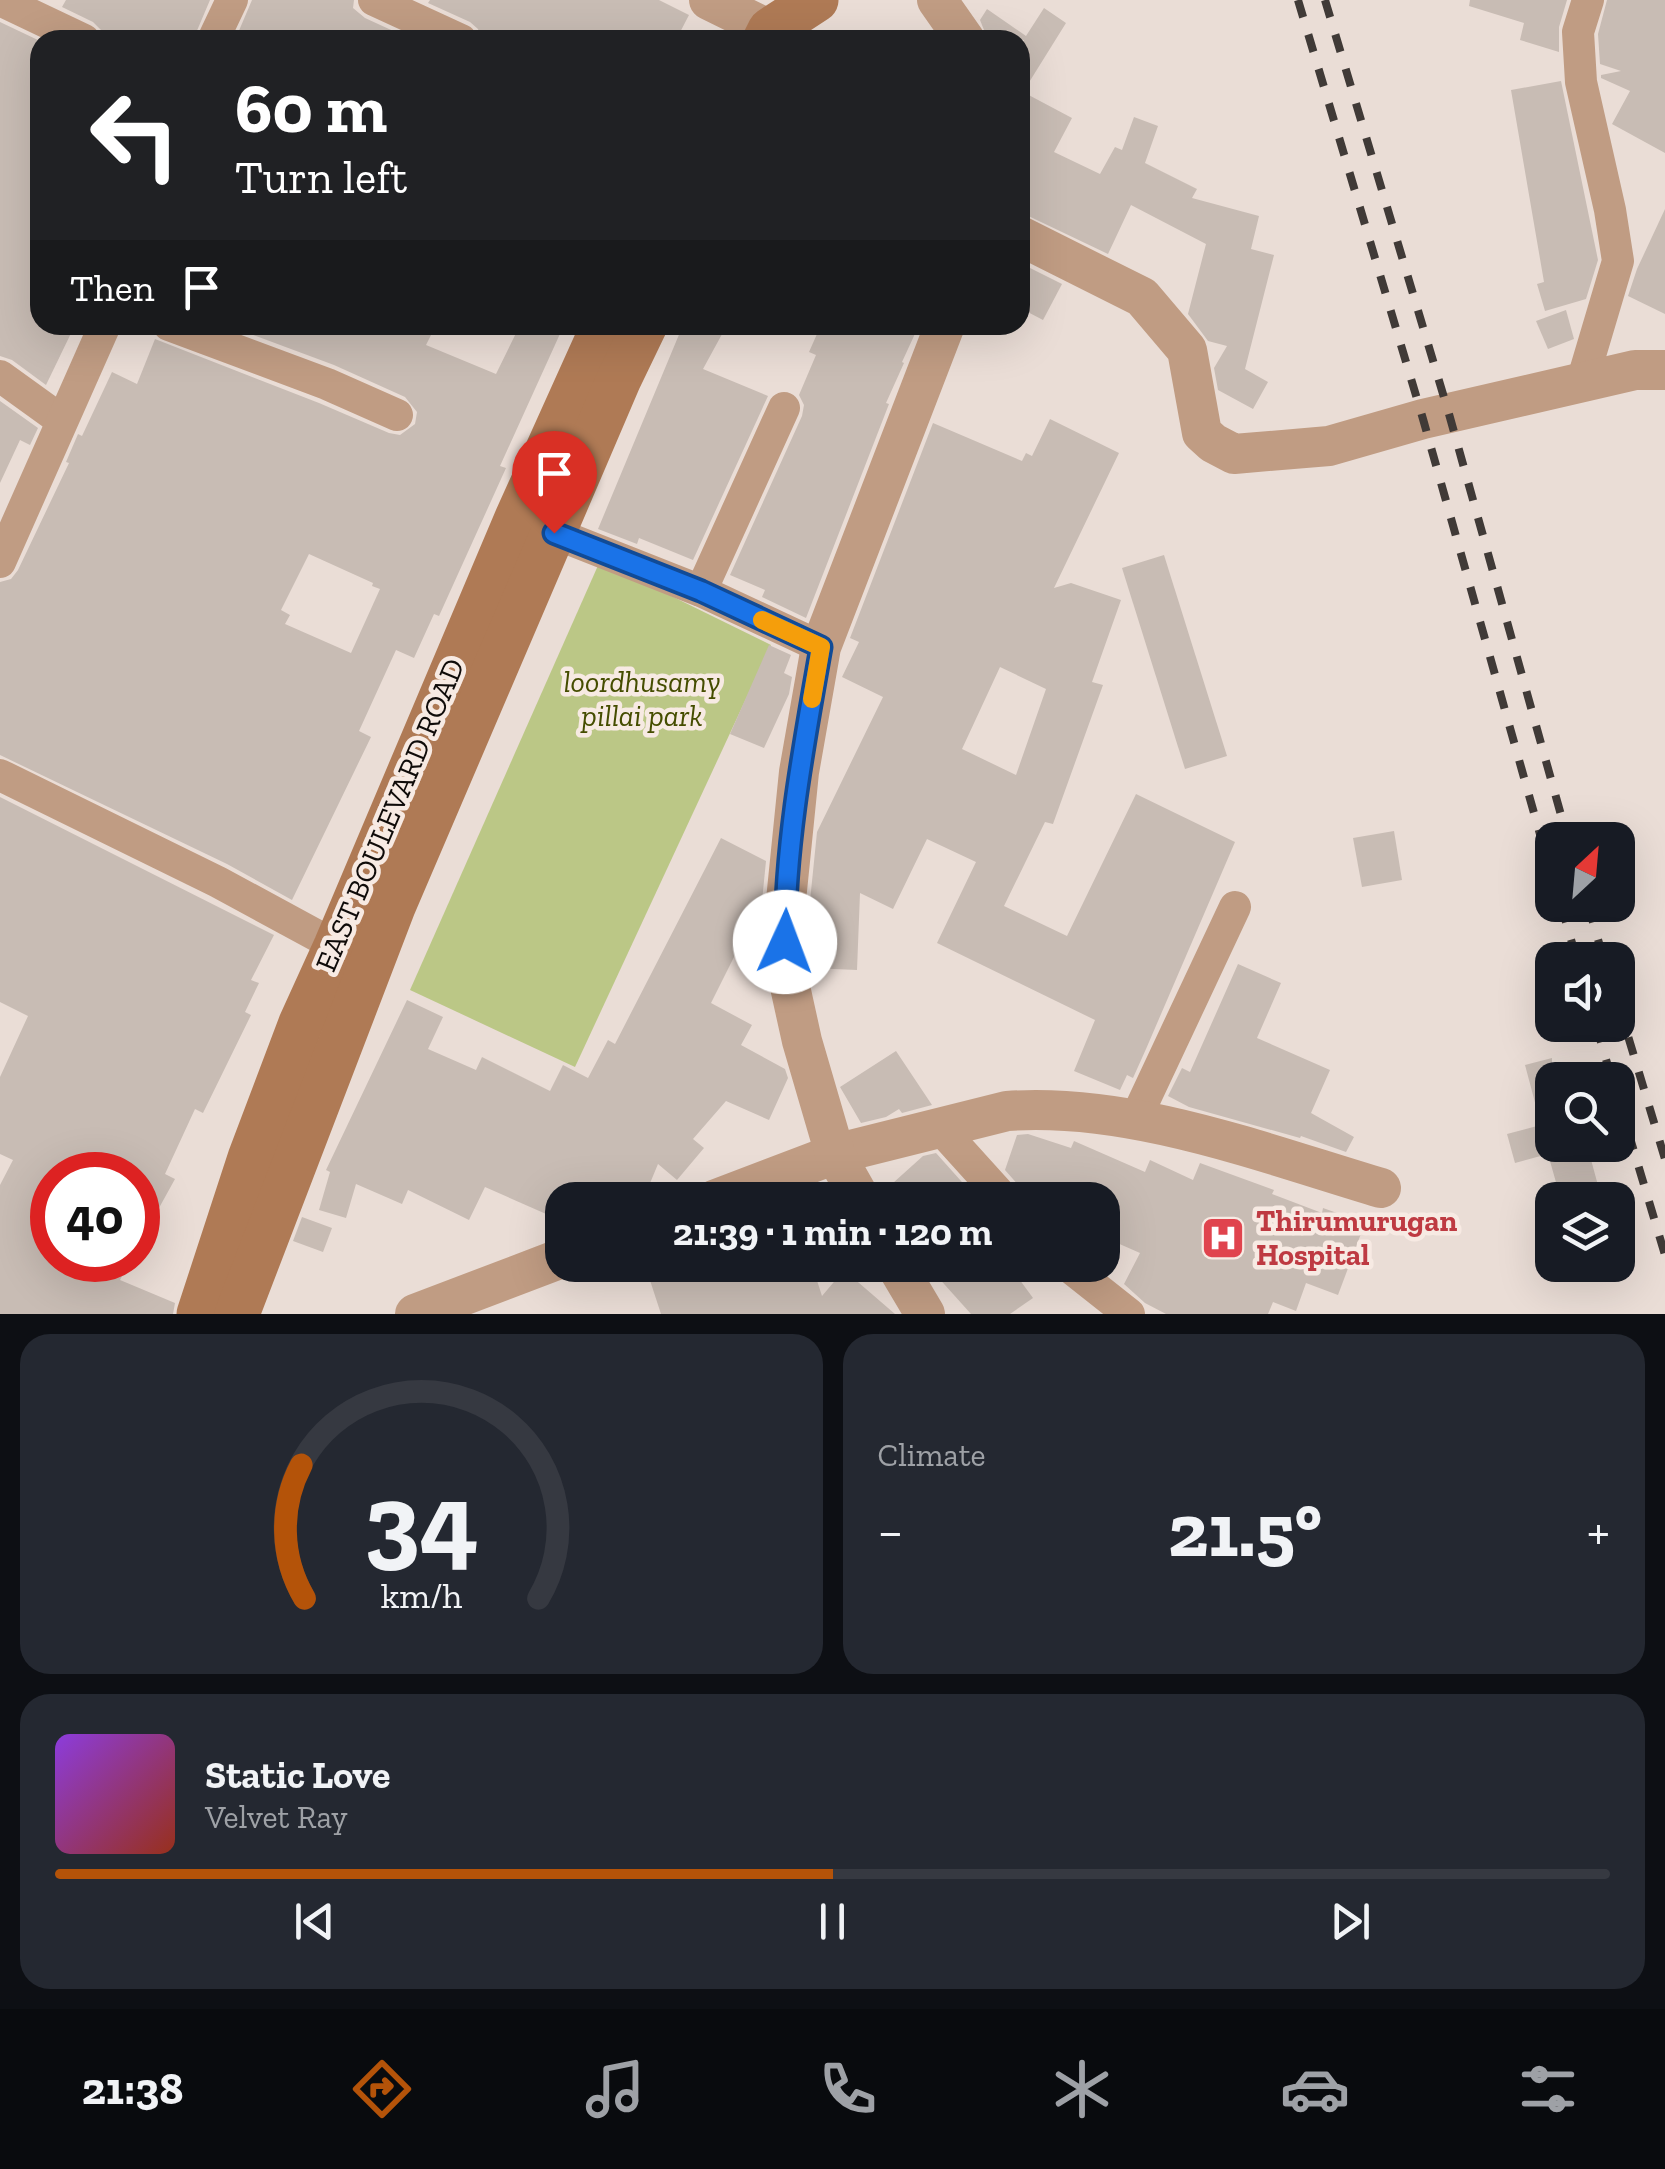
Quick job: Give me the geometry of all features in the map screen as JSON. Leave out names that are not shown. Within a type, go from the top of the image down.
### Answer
[{"type":"main road","points":[[775,30],[816,0]]},
{"type":"main road","name":"EAST BOULEVARD ROAD","points":[[198,1314],[300,1022],[599,335]]},
{"type":"main road","points":[[238,1314],[393,907],[641,335]]},
{"type":"street","points":[[0,0],[63,30]]},
{"type":"street","points":[[218,30],[232,0]]},
{"type":"street","points":[[374,0],[439,30]]},
{"type":"street","points":[[709,0],[760,30]]},
{"type":"street","points":[[937,0],[958,30]]},
{"type":"street","points":[[1582,382],[1618,261],[1581,82],[1578,32],[1588,0]]},
{"type":"street","points":[[1030,241],[1142,297],[1187,350],[1202,434],[1234,454],[1329,446],[1423,419],[1582,382],[1636,370],[1665,370]]},
{"type":"street","points":[[0,562],[100,335]]},
{"type":"street","points":[[196,335],[397,415]]},
{"type":"street","points":[[851,1182],[835,1154],[787,973],[785,910],[799,772],[821,647],[941,335]]},
{"type":"street","points":[[0,376],[61,420]]},
{"type":"street","points":[[701,591],[784,408]]},
{"type":"street","points":[[554,533],[701,591],[821,647]]},
{"type":"street","points":[[0,775],[218,882],[336,946]]},
{"type":"street","points":[[1135,1120],[1235,906]]},
{"type":"street","points":[[761,1182],[835,1154],[1007,1111],[1030,1109],[1135,1120],[1192,1132],[1380,1188]]},
{"type":"street","points":[[939,1127],[989,1182]]},
{"type":"street","points":[[415,1314],[545,1264]]},
{"type":"street","points":[[906,1282],[925,1314]]},
{"type":"street","points":[[1088,1282],[1128,1314]]},
{"type":"green space","name":"loordhusamy pillai park","points":[[600,561],[771,645],[575,1067],[410,990]]},
{"type":"building","points":[[66,0],[210,0],[197,30],[101,30],[62,7]]},
{"type":"building","points":[[252,0],[354,0],[353,8],[365,18],[391,30],[239,30]]},
{"type":"building","points":[[659,0],[689,15],[681,30],[478,30],[470,22],[428,3]]},
{"type":"building","points":[[1470,0],[1567,0],[1559,27],[1559,52],[1520,40],[1524,23],[1469,6]]},
{"type":"building","points":[[1607,0],[1665,0],[1665,153],[1612,124],[1630,91],[1601,78],[1621,71],[1600,64],[1598,34]]},
{"type":"building","points":[[1044,8],[1066,23],[1030,81],[1030,30]]},
{"type":"building","points":[[987,9],[1017,30],[984,30],[980,20]]},
{"type":"building","points":[[0,22],[30,36],[30,335],[70,335],[46,385],[12,360],[0,356]]},
{"type":"building","points":[[1561,81],[1598,260],[1586,299],[1545,311],[1537,284],[1544,282],[1511,90]]},
{"type":"building","points":[[1030,96],[1072,118],[1054,152],[1100,174],[1115,147],[1122,150],[1134,117],[1158,126],[1145,163],[1197,189],[1192,198],[1259,216],[1251,249],[1274,255],[1245,369],[1268,382],[1253,409],[1218,390],[1214,368],[1227,346],[1208,341],[1188,314],[1206,244],[1131,205],[1108,254],[1030,217]]},
{"type":"building","points":[[1665,209],[1665,314],[1628,296]]},
{"type":"building","points":[[1030,268],[1062,284],[1043,320],[1030,313]]},
{"type":"building","points":[[1566,310],[1574,339],[1548,349],[1536,321]]},
{"type":"building","points":[[253,335],[431,335],[426,345],[496,374],[515,335],[559,335],[500,466],[506,468],[439,616],[434,614],[414,658],[396,650],[359,731],[371,737],[292,900],[227,864],[0,755],[0,582],[11,579],[18,570],[69,463],[66,462],[78,434],[82,436],[112,372],[137,384],[155,339],[400,435],[415,424],[417,412],[405,397]],"holes":[[[309,554],[373,583],[380,589],[351,653],[285,624],[290,615],[281,610]]]},
{"type":"building","points":[[679,335],[722,335],[703,369],[768,396],[693,560],[639,538],[637,544],[598,529]]},
{"type":"building","points":[[817,335],[914,335],[806,618],[762,597],[765,590],[730,575],[802,416],[804,405],[799,395],[816,355],[809,352]]},
{"type":"building","points":[[0,401],[38,428],[30,445],[20,440],[0,483]]},
{"type":"building","points":[[1050,419],[1119,453],[1054,588],[1071,583],[1121,600],[1092,682],[1103,685],[1053,824],[1045,822],[1004,906],[1067,936],[1136,794],[1235,842],[1133,1078],[1127,1075],[1120,1090],[1074,1071],[1095,1020],[937,943],[976,862],[927,839],[893,909],[860,893],[857,970],[811,968],[809,911],[817,832],[883,697],[842,677],[859,642],[850,638],[933,423],[1022,461],[1026,453],[1032,456]],"holes":[[[1000,667],[1046,689],[1016,775],[962,749]]]},
{"type":"building","points":[[1164,555],[1227,756],[1185,769],[1122,568]]},
{"type":"building","points":[[769,645],[791,655],[784,673],[792,677],[789,694],[764,748],[730,734]]},
{"type":"building","points":[[0,797],[274,935],[251,980],[259,983],[245,1012],[251,1015],[203,1113],[195,1109],[165,1174],[175,1179],[160,1206],[160,1152],[30,1152],[30,1282],[125,1282],[175,1303],[173,1314],[0,1314],[0,1185],[13,1160],[0,1154],[0,1077],[28,1016],[0,1002]]},
{"type":"building","points":[[1394,831],[1402,880],[1362,887],[1353,838]]},
{"type":"building","points":[[721,838],[766,861],[762,901],[711,1003],[752,1025],[741,1045],[785,1069],[788,1078],[769,1120],[726,1101],[693,1139],[704,1148],[677,1180],[658,1164],[650,1182],[545,1182],[545,1213],[485,1187],[469,1220],[408,1190],[402,1204],[356,1184],[346,1218],[319,1210],[330,1172],[326,1170],[407,1000],[443,1017],[428,1049],[476,1070],[482,1057],[550,1091],[563,1065],[588,1078],[608,1040],[615,1044]]},
{"type":"building","points":[[1238,964],[1281,983],[1257,1038],[1330,1070],[1311,1113],[1354,1137],[1346,1152],[1189,1107],[1168,1096],[1182,1068],[1190,1072]]},
{"type":"building","points":[[896,1051],[932,1105],[902,1113],[899,1109],[886,1117],[861,1123],[840,1087]]},
{"type":"building","points":[[1535,1062],[1535,1102],[1525,1065]]},
{"type":"building","points":[[1535,1127],[1535,1158],[1515,1163],[1507,1134]]},
{"type":"building","points":[[1028,1134],[1071,1148],[1074,1141],[1145,1172],[1150,1160],[1193,1180],[1200,1163],[1274,1190],[1272,1194],[1322,1213],[1323,1208],[1365,1223],[1338,1295],[1306,1283],[1296,1311],[1273,1302],[1268,1314],[1166,1314],[1145,1303],[1124,1284],[1140,1253],[1120,1244],[1120,1182],[1016,1182],[1005,1170],[1017,1135]]},
{"type":"building","points":[[936,1153],[962,1182],[894,1182],[923,1156]]},
{"type":"building","points":[[1550,1162],[1592,1162],[1597,1182],[1556,1182]]},
{"type":"building","points":[[302,1217],[332,1228],[323,1252],[293,1241]]},
{"type":"building","points":[[651,1282],[817,1282],[822,1296],[834,1282],[858,1282],[895,1314],[661,1314]]},
{"type":"building","points":[[942,1282],[1021,1282],[1033,1298],[1010,1314],[971,1314]]},
{"type":"railway","points":[[1298,0],[1423,419],[1537,822]]},
{"type":"railway","points":[[1325,0],[1449,414],[1563,822]]},
{"type":"railway","points":[[1566,922],[1572,942]]},
{"type":"railway","points":[[1593,922],[1599,942]]},
{"type":"railway","points":[[1601,1042],[1607,1062]]},
{"type":"railway","points":[[1630,1042],[1665,1159]]},
{"type":"railway","points":[[1635,1155],[1665,1255]]},
{"type":"slow traffic","points":[[762,620],[821,647],[812,699]]},
{"type":"place","name":"Thirumurugan Hospital","points":[[1223,1238]]},
{"type":"route","points":[[554,533],[701,591],[821,647],[799,772],[785,942]]}]
